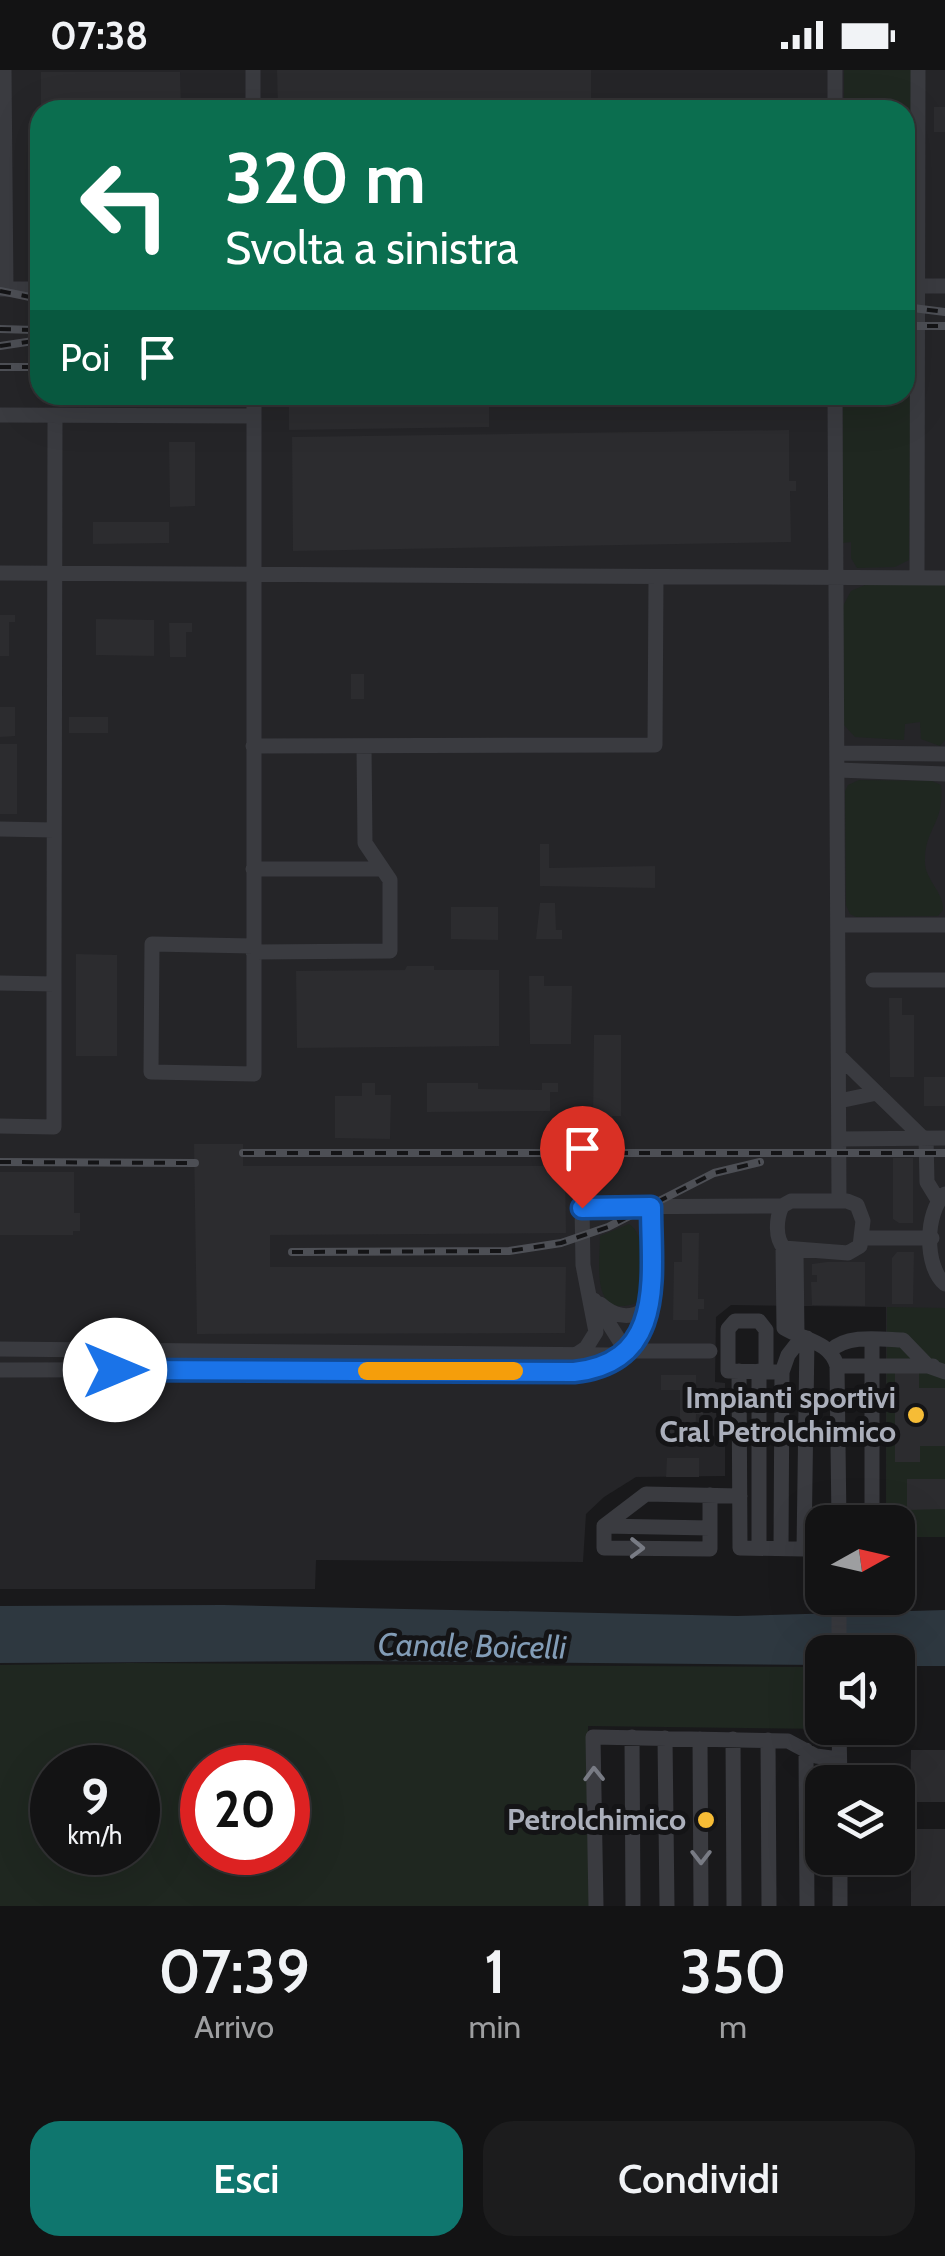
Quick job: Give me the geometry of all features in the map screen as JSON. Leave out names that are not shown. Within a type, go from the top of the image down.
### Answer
[{"type":"street","points":[[4,70],[3,289],[30,289]]},
{"type":"street","points":[[253,70],[253,100]]},
{"type":"street","points":[[835,70],[835,100]]},
{"type":"street","points":[[915,163],[918,70]]},
{"type":"street","points":[[915,286],[945,286]]},
{"type":"street","points":[[254,405],[252,575],[253,949],[254,1074],[152,1072],[152,944],[253,949],[390,950],[390,880],[365,843],[364,746]]},
{"type":"street","points":[[835,405],[838,1202]]},
{"type":"street","points":[[914,405],[918,578]]},
{"type":"street","points":[[0,416],[254,416]]},
{"type":"street","points":[[0,1126],[54,1126],[55,416]]},
{"type":"street","points":[[0,573],[945,578]]},
{"type":"street","points":[[253,746],[655,744],[656,577]]},
{"type":"street","points":[[838,753],[945,754]]},
{"type":"street","points":[[838,770],[945,774]]},
{"type":"street","points":[[0,829],[54,830]]},
{"type":"street","points":[[253,869],[382,868]]},
{"type":"street","points":[[838,925],[945,925]]},
{"type":"street","points":[[873,980],[945,980]]},
{"type":"street","points":[[0,982],[54,984]]},
{"type":"street","points":[[839,1056],[924,1138],[926,1182],[942,1197],[932,1216],[933,1270],[945,1284]]},
{"type":"street","points":[[839,1101],[876,1093]]},
{"type":"street","points":[[839,1139],[945,1138]]},
{"type":"street","points":[[575,1354],[586,1348],[596,1332],[582,1258],[582,1208],[782,1206],[791,1201],[853,1203],[860,1209],[863,1238],[854,1252],[789,1249]]},
{"type":"street","points":[[740,1371],[740,1548],[804,1549],[806,1372],[797,1334],[789,1249],[778,1237],[782,1206]]},
{"type":"street","points":[[0,1370],[574,1372],[607,1364],[626,1351],[648,1319],[652,1296],[651,1207]]},
{"type":"street","points":[[863,1238],[932,1238]]},
{"type":"street","points":[[590,1290],[608,1311],[627,1316],[644,1310],[652,1296]]},
{"type":"street","points":[[590,1290],[626,1351]]},
{"type":"street","points":[[782,1549],[769,1371],[766,1330],[759,1321],[736,1321],[728,1329],[728,1371],[769,1371],[788,1355],[797,1334]]},
{"type":"street","points":[[797,1334],[835,1365],[939,1368]]},
{"type":"street","points":[[872,1340],[872,1505]]},
{"type":"street","points":[[838,1505],[835,1365],[842,1342],[906,1342],[939,1368]]},
{"type":"street","points":[[0,1349],[575,1354],[710,1351]]},
{"type":"street","points":[[759,1548],[769,1371]]},
{"type":"street","points":[[708,1495],[710,1528],[604,1526],[646,1494],[708,1495],[740,1496]]},
{"type":"street","points":[[596,1906],[594,1736],[788,1740],[822,1758],[840,1760]]},
{"type":"street","points":[[632,1737],[633,1906]]},
{"type":"street","points":[[666,1738],[666,1906]]},
{"type":"street","points":[[700,1739],[701,1906]]},
{"type":"street","points":[[733,1739],[734,1906]]},
{"type":"street","points":[[768,1740],[769,1906]]},
{"type":"street","points":[[840,1745],[840,1765]]},
{"type":"street","points":[[806,1750],[808,1906]]},
{"type":"street","points":[[840,1875],[840,1906]]},
{"type":"shaded area","points":[[0,70],[945,70],[945,1537],[915,1537],[915,1505],[886,1505],[886,1307],[731,1305],[716,1317],[715,1382],[725,1383],[725,1476],[636,1477],[586,1514],[583,1562],[316,1560],[315,1589],[0,1589]]},
{"type":"shaded area","points":[[844,70],[911,70],[911,100],[844,100]]},
{"type":"shaded area","points":[[843,405],[910,405],[909,560],[895,567],[857,568],[851,558],[851,542],[842,543]]},
{"type":"shaded area","points":[[865,585],[945,585],[945,740],[940,746],[921,739],[920,722],[905,724],[904,740],[855,737],[844,725],[843,606],[851,591]]},
{"type":"shaded area","points":[[859,780],[932,781],[941,785],[940,808],[925,860],[942,903],[943,910],[938,916],[850,914],[846,905],[845,791]]},
{"type":"shaded area","points":[[629,1224],[643,1250],[643,1285],[636,1303],[621,1306],[611,1304],[601,1286],[600,1236]]},
{"type":"shaded area","name":"Impianti sportivi Cral Petrolchimico","points":[[887,1307],[945,1308],[945,1537],[915,1537],[915,1505],[886,1505]]},
{"type":"shaded area","points":[[0,1665],[805,1667],[805,1729],[588,1726],[591,1906],[0,1906]]},
{"type":"water","name":"Canale Boicelli","points":[[223,1605],[737,1616],[915,1615],[915,1611],[945,1610],[945,1666],[915,1666],[915,1635],[805,1635],[805,1665],[0,1663],[0,1606]]},
{"type":"building","points":[[277,70],[591,70],[591,100],[278,100]]},
{"type":"building","points":[[41,72],[180,72],[181,100],[41,100]]},
{"type":"building","points":[[934,107],[945,107],[945,132],[934,132]]},
{"type":"building","points":[[289,405],[489,405],[489,427],[289,430]]},
{"type":"building","points":[[789,430],[789,481],[796,481],[796,491],[790,491],[791,542],[293,551],[292,437]]},
{"type":"building","points":[[169,442],[195,442],[195,506],[170,507]]},
{"type":"building","points":[[93,522],[169,522],[169,543],[93,544]]},
{"type":"building","points":[[0,615],[15,615],[15,622],[9,622],[9,656],[0,656]]},
{"type":"building","points":[[96,619],[154,620],[154,656],[96,655]]},
{"type":"building","points":[[169,623],[192,623],[192,632],[186,632],[186,657],[170,657]]},
{"type":"building","points":[[351,674],[364,674],[364,699],[351,699]]},
{"type":"building","points":[[0,707],[15,707],[15,736],[0,737]]},
{"type":"building","points":[[69,717],[108,717],[108,733],[69,733]]},
{"type":"building","points":[[0,744],[17,744],[17,814],[0,814]]},
{"type":"building","points":[[540,844],[549,844],[549,868],[655,866],[655,888],[540,886]]},
{"type":"building","points":[[540,903],[555,903],[556,930],[562,930],[562,939],[536,939]]},
{"type":"building","points":[[451,907],[498,907],[498,940],[451,939]]},
{"type":"building","points":[[76,954],[117,955],[117,1056],[76,1056]]},
{"type":"building","points":[[407,966],[499,970],[499,1046],[297,1048],[296,971],[405,970]]},
{"type":"building","points":[[529,976],[544,976],[544,986],[572,986],[571,1044],[530,1044]]},
{"type":"building","points":[[889,998],[902,998],[902,1015],[914,1015],[914,1077],[890,1077]]},
{"type":"building","points":[[594,1035],[621,1035],[621,1116],[612,1116],[612,1124],[593,1124]]},
{"type":"building","points":[[924,1077],[945,1077],[945,1106],[924,1106]]},
{"type":"building","points":[[362,1083],[375,1083],[375,1095],[391,1095],[390,1139],[335,1138],[335,1096],[362,1096]]},
{"type":"building","points":[[427,1083],[478,1083],[478,1089],[542,1090],[542,1083],[558,1083],[558,1092],[550,1092],[550,1111],[427,1112]]},
{"type":"building","points":[[194,1144],[243,1144],[243,1166],[565,1166],[566,1233],[270,1235],[270,1267],[566,1267],[565,1333],[197,1334]]},
{"type":"building","points":[[893,1158],[913,1158],[913,1223],[893,1219]]},
{"type":"building","points":[[0,1172],[74,1172],[74,1213],[80,1213],[80,1231],[73,1231],[73,1235],[0,1235]]},
{"type":"building","points":[[682,1233],[699,1233],[698,1299],[704,1299],[704,1309],[698,1309],[698,1320],[673,1320],[674,1262],[682,1262]]},
{"type":"building","points":[[897,1252],[914,1252],[913,1304],[892,1304],[892,1258]]},
{"type":"building","points":[[865,1262],[865,1306],[812,1305],[811,1282],[817,1282],[817,1275],[812,1275],[812,1264]]},
{"type":"building","points":[[895,1370],[919,1370],[919,1388],[945,1388],[945,1446],[920,1446],[920,1462],[895,1462]]},
{"type":"building","points":[[661,1375],[696,1375],[696,1390],[703,1390],[703,1415],[696,1414],[695,1443],[663,1443],[663,1422],[680,1422],[680,1390],[661,1390]]},
{"type":"building","points":[[667,1458],[699,1458],[699,1477],[666,1477]]},
{"type":"building","points":[[907,1479],[945,1479],[945,1509],[915,1510],[915,1505],[907,1505]]},
{"type":"building","points":[[911,1750],[945,1750],[945,1802],[915,1802],[915,1765],[911,1765]]},
{"type":"building","points":[[915,1829],[945,1829],[945,1906],[911,1906]]},
{"type":"railway","points":[[0,291],[30,297]]},
{"type":"railway","points":[[915,308],[945,312]]},
{"type":"railway","points":[[915,326],[945,326]]},
{"type":"railway","points":[[0,329],[30,330]]},
{"type":"railway","points":[[0,346],[30,342]]},
{"type":"railway","points":[[0,367],[30,367]]},
{"type":"railway","points":[[243,1153],[945,1153]]},
{"type":"railway","points":[[0,1162],[195,1163]]},
{"type":"railway","points":[[292,1252],[509,1251],[561,1243],[608,1227],[714,1173],[760,1162]]},
{"type":"slow traffic","points":[[367,1371],[514,1371]]},
{"type":"place","name":"Impianti sportivi Cral Petrolchimico","points":[[916,1415]]},
{"type":"place","name":"Petrolchimico","points":[[706,1820]]},
{"type":"route","points":[[115,1370],[589,1370],[626,1351],[648,1319],[652,1300],[651,1207],[582,1208]]}]
